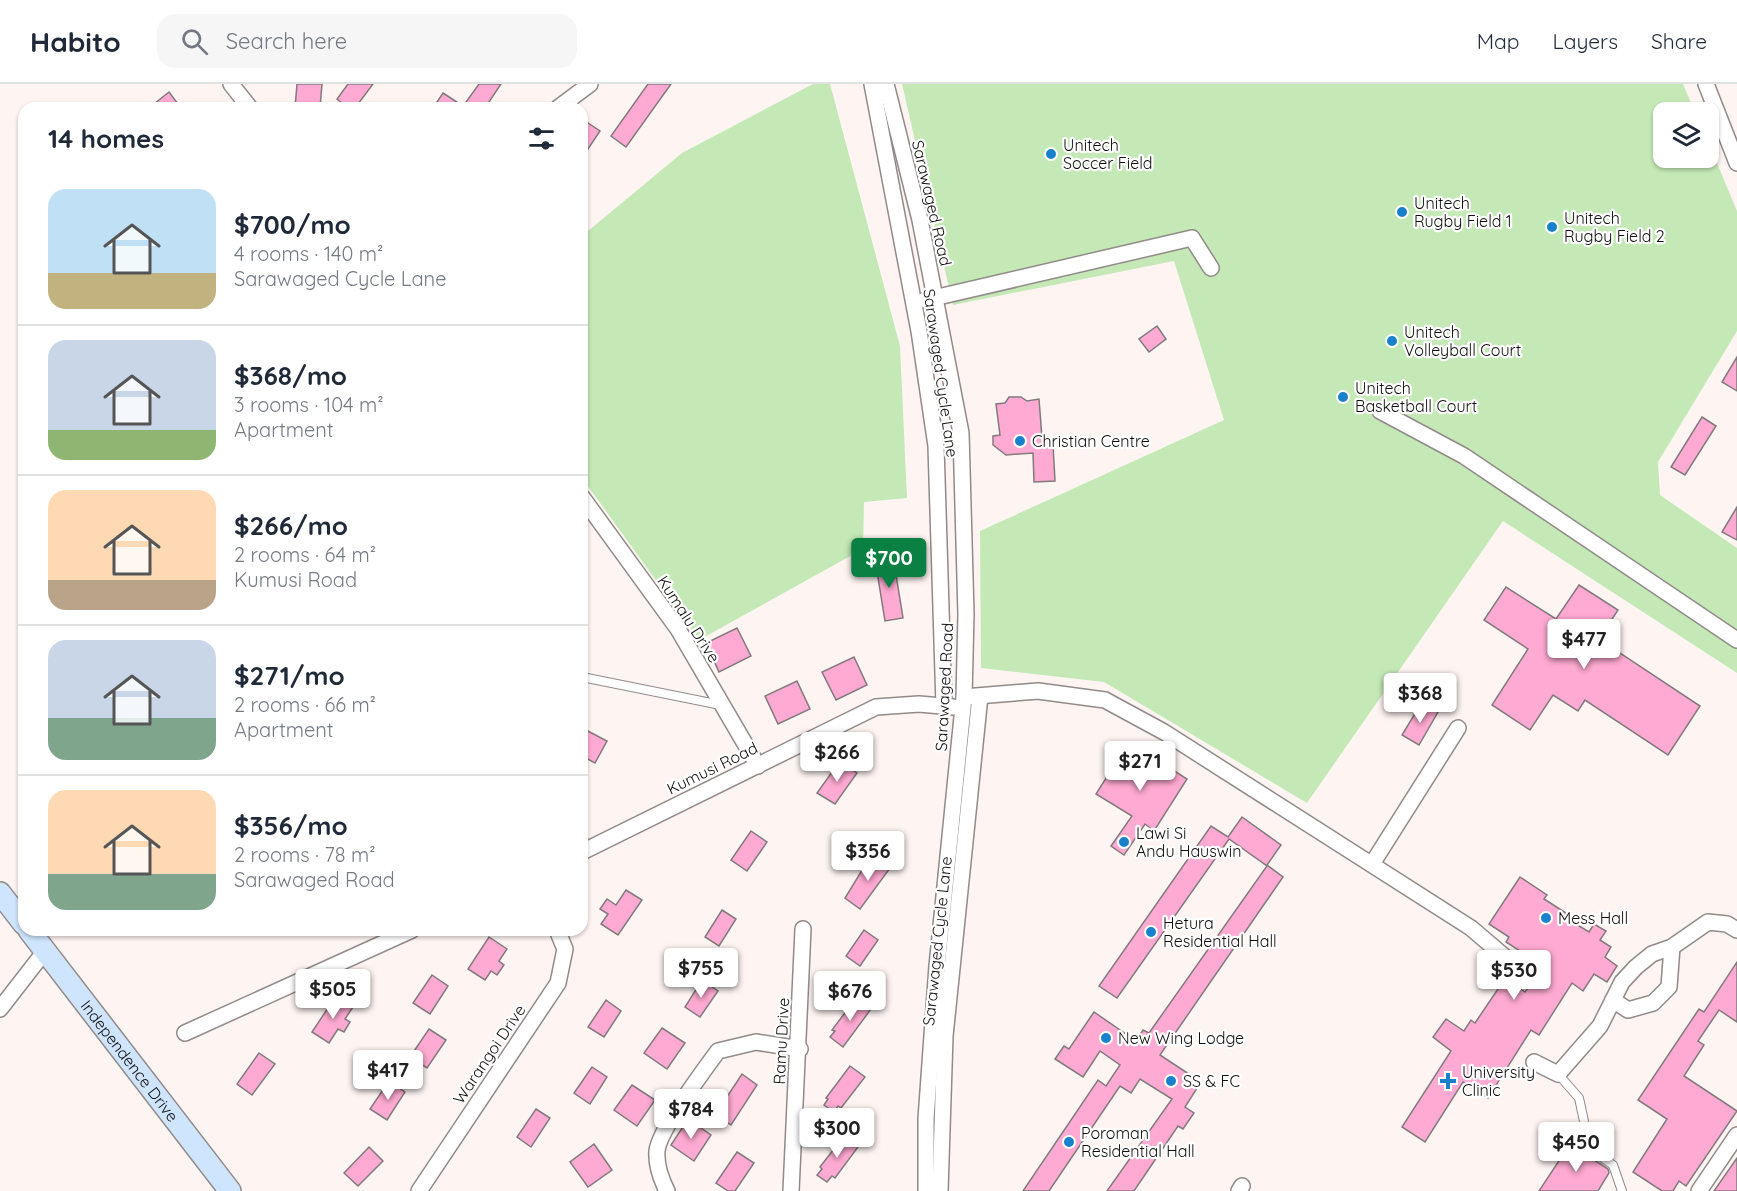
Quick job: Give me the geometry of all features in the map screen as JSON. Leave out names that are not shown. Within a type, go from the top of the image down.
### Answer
[{"type":"main road","points":[[0,893],[18,916]]},
{"type":"main road","name":"Independence Drive","points":[[34,936],[230,1191]]},
{"type":"street","points":[[231,84],[245,102]]},
{"type":"street","points":[[566,102],[590,84]]},
{"type":"street","name":"Sarawaged Cycle Lane","points":[[872,84],[914,302],[936,446],[944,706]]},
{"type":"street","name":"Sarawaged Road","points":[[886,84],[920,220],[961,433],[966,614],[963,703],[937,966],[926,1119],[926,1191]]},
{"type":"street","points":[[1706,84],[1737,163]]},
{"type":"street","points":[[914,302],[1192,238],[1211,268]]},
{"type":"street","points":[[1380,411],[1464,456],[1737,640]]},
{"type":"street","name":"Kumalu Drive","points":[[588,505],[678,629],[758,766]]},
{"type":"street","name":"Kumusi Road","points":[[588,849],[876,707],[919,704],[944,706],[963,703],[980,696],[1038,691],[1106,700],[1164,732],[1471,928],[1518,969]]},
{"type":"street","name":"Sarawaged Cycle Lane","points":[[940,1191],[945,1036],[980,696]]},
{"type":"street","points":[[1372,864],[1458,728]]},
{"type":"street","points":[[1534,1062],[1558,1074],[1600,1026],[1622,982],[1652,954],[1672,947],[1708,922],[1727,924],[1737,930]]},
{"type":"street","name":"Ramu Drive","points":[[791,1191],[800,1049],[803,929]]},
{"type":"street","points":[[185,1033],[399,936]]},
{"type":"street","name":"Warangoi Drive","points":[[422,1190],[558,983],[565,949],[560,936]]},
{"type":"street","points":[[1613,1000],[1628,1010],[1653,1003],[1669,987],[1672,947]]},
{"type":"street","points":[[0,1009],[45,951]]},
{"type":"street","points":[[667,1191],[661,1179],[657,1149],[688,1091],[718,1051],[756,1042],[800,1049]]},
{"type":"street","points":[[1699,1191],[1737,1135]]},
{"type":"lane","points":[[588,678],[722,705]]},
{"type":"lane","points":[[1558,1074],[1580,1098],[1590,1149],[1613,1165],[1622,1191]]},
{"type":"green space","points":[[813,84],[830,84],[900,346],[907,498],[864,502],[863,549],[699,640],[588,486],[588,231],[682,153]]},
{"type":"green space","points":[[902,84],[1683,84],[1691,102],[1653,102],[1653,168],[1719,168],[1737,211],[1737,331],[1658,462],[1660,495],[1737,548],[1737,673],[1503,521],[1307,803],[1104,682],[981,668],[980,531],[1224,420],[1174,261],[953,305]]},
{"type":"building","points":[[297,84],[322,84],[320,102],[296,102]]},
{"type":"building","points":[[348,84],[373,84],[360,102],[341,102],[337,99]]},
{"type":"building","points":[[479,84],[501,84],[489,102],[466,102]]},
{"type":"building","points":[[648,84],[671,84],[626,147],[611,136]]},
{"type":"building","points":[[169,92],[176,102],[156,102]]},
{"type":"building","points":[[443,93],[457,102],[437,102]]},
{"type":"building","points":[[588,123],[600,131],[588,149]]},
{"type":"building","points":[[1157,326],[1166,339],[1149,352],[1139,339]]},
{"type":"building","points":[[1737,357],[1737,391],[1722,382]]},
{"type":"building","name":"Christian Centre","points":[[1009,397],[1021,397],[1027,401],[1039,399],[1042,438],[1053,445],[1055,481],[1034,482],[1033,453],[1006,455],[993,445],[993,436],[1000,435],[996,404],[1005,403]]},
{"type":"building","points":[[1702,417],[1716,426],[1685,475],[1671,467]]},
{"type":"building","points":[[1737,507],[1737,540],[1722,532]]},
{"type":"building","points":[[893,556],[903,618],[885,621],[875,559]]},
{"type":"building","points":[[1579,585],[1618,610],[1599,639],[1700,706],[1668,755],[1585,700],[1578,711],[1553,695],[1530,730],[1492,705],[1528,649],[1484,620],[1506,587],[1556,619]]},
{"type":"building","points":[[737,628],[751,656],[719,672],[706,643]]},
{"type":"building","points":[[854,657],[867,685],[836,700],[822,672]]},
{"type":"building","points":[[797,681],[810,709],[778,724],[765,696]]},
{"type":"building","points":[[1422,702],[1438,712],[1419,745],[1402,735]]},
{"type":"building","points":[[588,731],[607,741],[595,763],[588,759]]},
{"type":"building","points":[[1129,742],[1187,779],[1154,831],[1145,824],[1124,855],[1111,846],[1132,816],[1096,794]]},
{"type":"building","points":[[840,761],[857,773],[835,804],[817,793]]},
{"type":"building","points":[[1242,817],[1281,845],[1267,865],[1283,877],[1160,1055],[1201,1082],[1185,1107],[1194,1113],[1183,1129],[1178,1126],[1134,1191],[1107,1191],[1172,1099],[1140,1079],[1131,1093],[1120,1086],[1049,1191],[1023,1191],[1098,1080],[1106,1086],[1120,1065],[1100,1051],[1083,1077],[1055,1059],[1064,1046],[1069,1049],[1094,1012],[1136,1041],[1143,1030],[1149,1033],[1267,866],[1229,839],[1117,998],[1099,986],[1211,826],[1228,837]]},
{"type":"building","points":[[751,831],[767,842],[747,871],[731,860]]},
{"type":"building","points":[[881,856],[893,864],[860,909],[845,898],[864,867],[870,871]]},
{"type":"building","points":[[1520,877],[1547,895],[1544,899],[1569,915],[1566,918],[1589,932],[1594,924],[1606,931],[1600,940],[1611,947],[1605,957],[1617,966],[1607,982],[1594,974],[1583,991],[1572,983],[1539,1035],[1531,1030],[1488,1098],[1463,1082],[1425,1142],[1402,1127],[1451,1051],[1433,1037],[1446,1019],[1464,1031],[1471,1020],[1475,1023],[1502,983],[1505,985],[1508,980],[1525,992],[1543,966],[1506,942],[1509,937],[1489,924]]},
{"type":"building","points":[[626,890],[642,900],[618,935],[601,924],[608,914],[600,909],[607,899],[616,905]]},
{"type":"building","points":[[722,910],[736,919],[719,946],[705,937]]},
{"type":"building","points":[[864,930],[878,940],[860,966],[846,956]]},
{"type":"building","points":[[489,937],[507,949],[499,961],[504,965],[497,975],[491,971],[485,980],[468,969]]},
{"type":"building","points":[[1737,962],[1737,1022],[1719,1010],[1698,1041],[1704,1045],[1684,1076],[1737,1111],[1686,1186],[1679,1181],[1673,1191],[1662,1191],[1633,1172],[1667,1119],[1638,1100],[1699,1009],[1704,1012]]},
{"type":"building","points":[[432,975],[448,986],[430,1014],[413,1003]]},
{"type":"building","points":[[702,980],[718,991],[700,1017],[685,1007]]},
{"type":"building","points":[[336,996],[353,1007],[345,1019],[350,1022],[344,1032],[338,1029],[329,1043],[312,1032]]},
{"type":"building","points":[[856,998],[871,1009],[843,1047],[830,1037],[835,1031],[832,1030]]},
{"type":"building","points":[[606,1000],[621,1011],[604,1037],[588,1027]]},
{"type":"building","points":[[662,1028],[685,1043],[667,1069],[644,1053]]},
{"type":"building","points":[[429,1029],[446,1040],[427,1068],[410,1057]]},
{"type":"building","points":[[259,1053],[275,1064],[252,1095],[237,1084]]},
{"type":"building","points":[[850,1066],[865,1077],[841,1108],[838,1106],[834,1112],[824,1105],[828,1099],[826,1098]]},
{"type":"building","points":[[592,1067],[607,1077],[590,1104],[574,1093]]},
{"type":"building","points":[[742,1074],[757,1085],[731,1125],[721,1118],[727,1109],[721,1106]]},
{"type":"building","points":[[389,1081],[405,1092],[387,1120],[370,1109]]},
{"type":"building","points":[[632,1085],[655,1100],[637,1126],[614,1110]]},
{"type":"building","points":[[536,1109],[550,1118],[531,1147],[517,1137]]},
{"type":"building","points":[[688,1119],[711,1135],[694,1161],[671,1145]]},
{"type":"building","points":[[844,1136],[858,1147],[835,1178],[832,1176],[827,1182],[817,1175],[822,1169],[820,1167]]},
{"type":"building","points":[[594,1144],[612,1170],[588,1187],[570,1162]]},
{"type":"building","points":[[1570,1144],[1608,1169],[1609,1173],[1598,1191],[1539,1191]]},
{"type":"building","points":[[369,1147],[383,1161],[358,1186],[344,1173]]},
{"type":"building","points":[[737,1152],[754,1163],[735,1191],[728,1191],[716,1183]]},
{"type":"building","points":[[1737,1158],[1737,1191],[1714,1191]]},
{"type":"place","name":"Unitech Soccer Field","points":[[1051,154]]},
{"type":"place","name":"Unitech Rugby Field 1","points":[[1402,212]]},
{"type":"place","name":"Unitech Rugby Field 2","points":[[1552,227]]},
{"type":"place","name":"Unitech Volleyball Court","points":[[1392,341]]},
{"type":"place","name":"Unitech Basketball Court","points":[[1343,397]]},
{"type":"place","name":"Christian Centre","points":[[1020,441]]},
{"type":"place","name":"Lawi Si Andu Hauswin","points":[[1124,842]]},
{"type":"place","name":"Mess Hall","points":[[1546,918]]},
{"type":"place","name":"Hetura Residential Hall","points":[[1151,932]]},
{"type":"place","name":"New Wing Lodge","points":[[1106,1038]]},
{"type":"place","name":"SS & FC","points":[[1171,1081]]},
{"type":"place","name":"University Clinic","points":[[1448,1081]]},
{"type":"place","name":"Poroman Residential Hall","points":[[1069,1142]]}]
